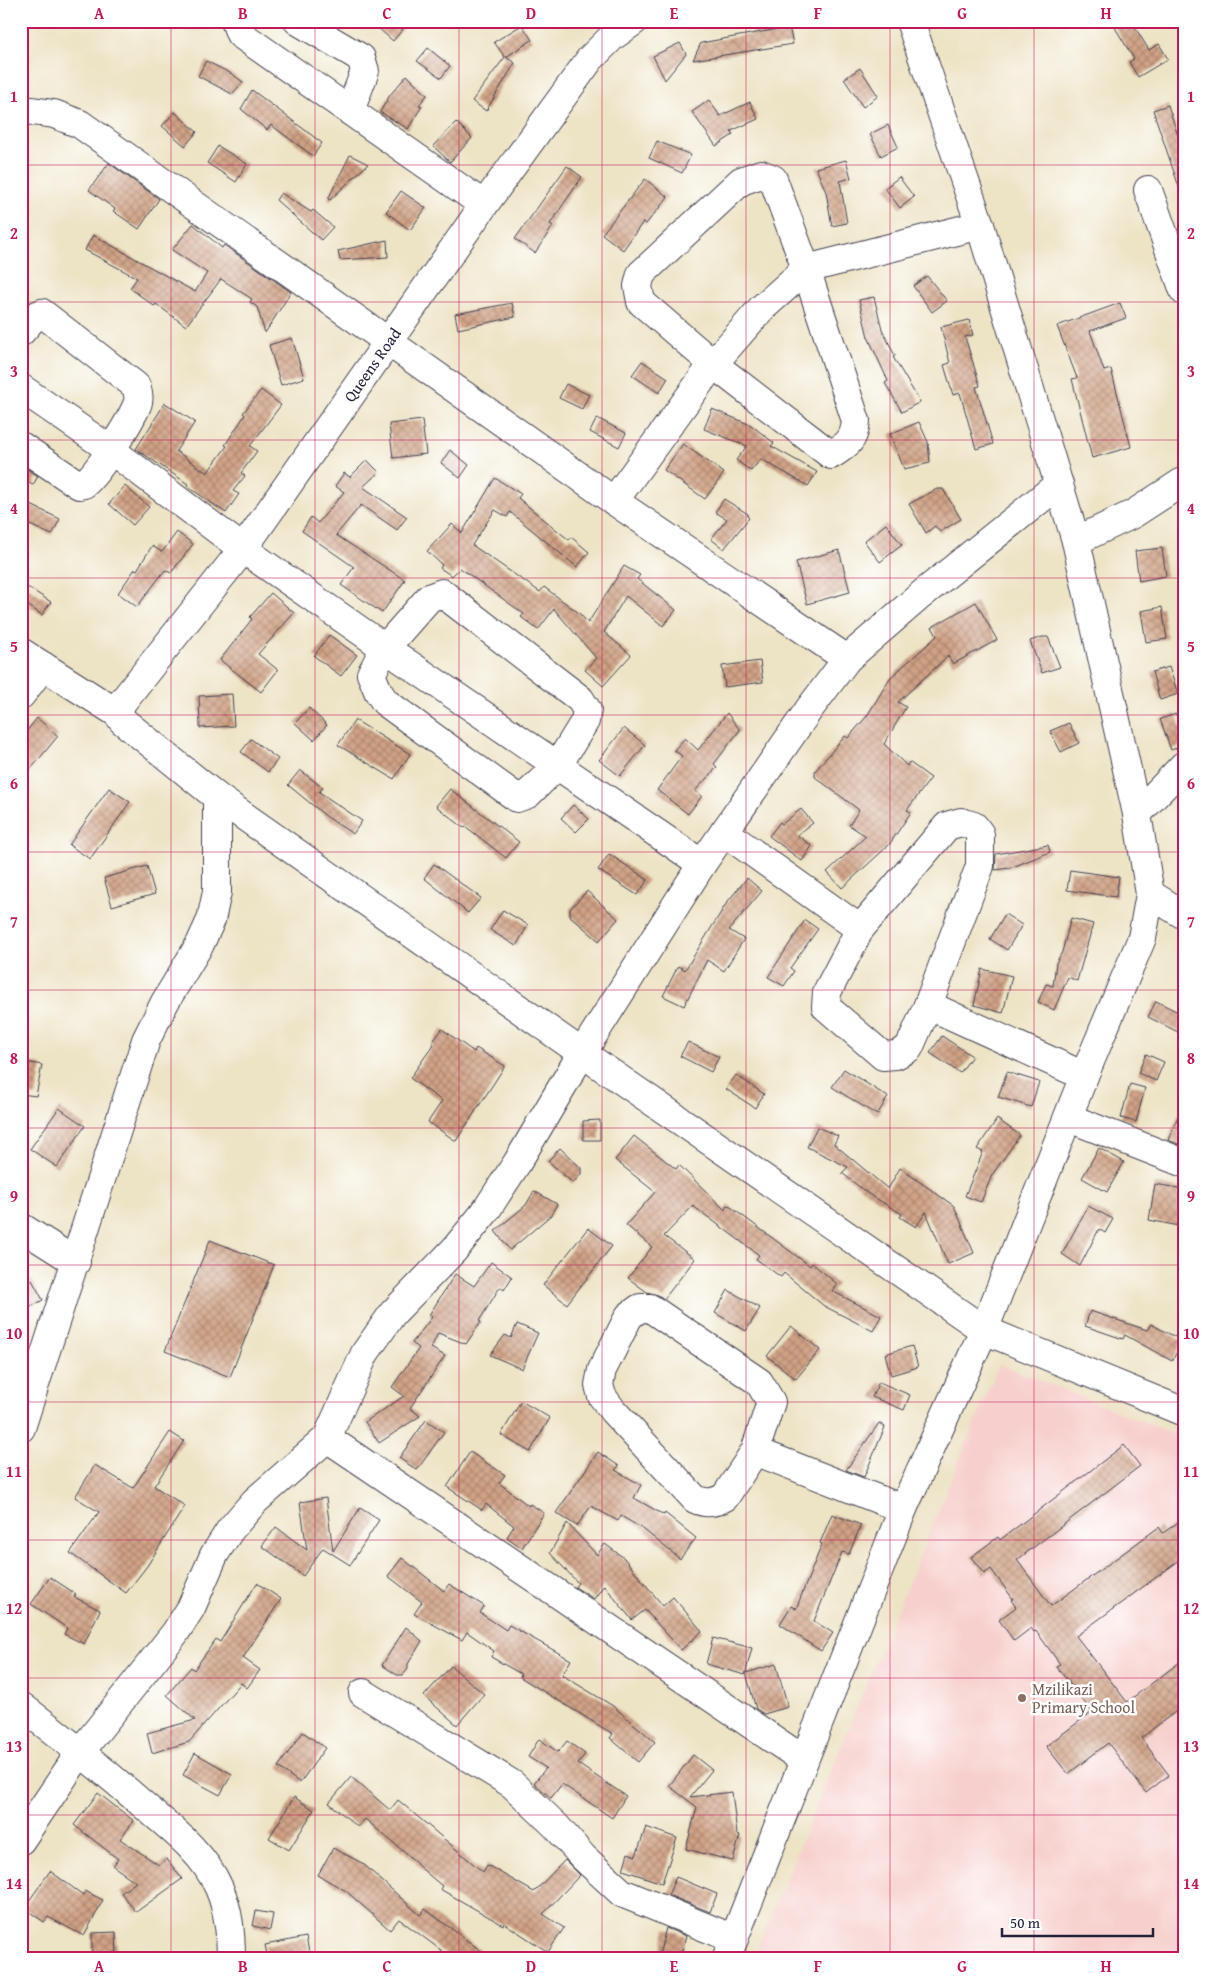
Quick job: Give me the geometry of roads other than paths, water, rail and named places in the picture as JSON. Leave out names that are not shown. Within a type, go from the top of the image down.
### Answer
[{"type":"street","points":[[235,21],[234,23],[240,34],[484,205]]},
{"type":"street","points":[[298,21],[360,58],[366,71],[350,111]]},
{"type":"street","name":"Queens Road","points":[[117,713],[123,701],[243,549],[484,205],[590,59],[613,36],[634,21]]},
{"type":"street","points":[[363,1693],[512,1784],[556,1826],[583,1857],[622,1893],[730,1949],[903,1509],[984,1330],[1084,1076],[1142,938],[1150,894],[1136,814],[1076,541],[980,224],[910,21]]},
{"type":"street","points":[[21,111],[54,114],[80,124],[614,502],[847,659]]},
{"type":"street","points":[[761,174],[773,179],[806,269],[856,421],[854,434],[847,445],[831,455],[713,364],[641,302],[638,286],[641,274],[741,181],[761,174]]},
{"type":"street","points":[[1148,190],[1184,291]]},
{"type":"street","points":[[614,502],[713,364],[761,309],[806,269],[980,224]]},
{"type":"street","points":[[21,332],[35,316],[42,313],[136,386],[139,396],[137,405],[111,450],[87,482],[79,485],[21,446]]},
{"type":"street","points":[[21,388],[111,450],[243,549],[702,864]]},
{"type":"street","points":[[1076,541],[1133,514],[1184,481]]},
{"type":"street","points":[[21,1840],[81,1752],[175,1633],[191,1608],[214,1555],[242,1515],[327,1438],[365,1353],[393,1313],[454,1250],[486,1212],[582,1053],[702,864],[810,708],[847,659],[921,595],[1059,484]]},
{"type":"street","points":[[442,593],[580,699],[587,710],[585,721],[558,765],[528,794],[516,798],[385,702],[371,674],[385,648],[429,598],[442,593]]},
{"type":"street","points":[[21,695],[32,659],[117,713],[123,721],[217,797],[582,1053],[984,1330],[1184,1412]]},
{"type":"street","points":[[1136,814],[1184,765]]},
{"type":"street","points":[[21,1428],[146,1040],[165,1002],[200,944],[211,920],[216,892],[217,797]]},
{"type":"street","points":[[961,822],[974,826],[980,834],[980,866],[928,1005],[908,1048],[896,1055],[883,1056],[826,1007],[827,992],[860,928],[947,826],[961,822]]},
{"type":"street","points":[[724,832],[860,928]]},
{"type":"street","points":[[1150,894],[1184,915]]},
{"type":"street","points":[[928,1005],[1084,1076]]},
{"type":"street","points":[[1069,1118],[1184,1163]]},
{"type":"street","points":[[21,1227],[76,1262]]},
{"type":"street","points":[[640,1308],[650,1308],[759,1382],[771,1402],[755,1451],[724,1497],[710,1503],[695,1500],[613,1411],[602,1396],[599,1384],[602,1370],[629,1316],[640,1308]]},
{"type":"street","points":[[327,1438],[804,1760]]},
{"type":"street","points":[[755,1451],[903,1509]]},
{"type":"street","points":[[21,1706],[81,1752],[186,1842],[205,1864],[219,1887],[228,1916],[231,1959]]},
{"type":"place","name":"Mzilikazi Primary School","points":[[1022,1698]]}]
